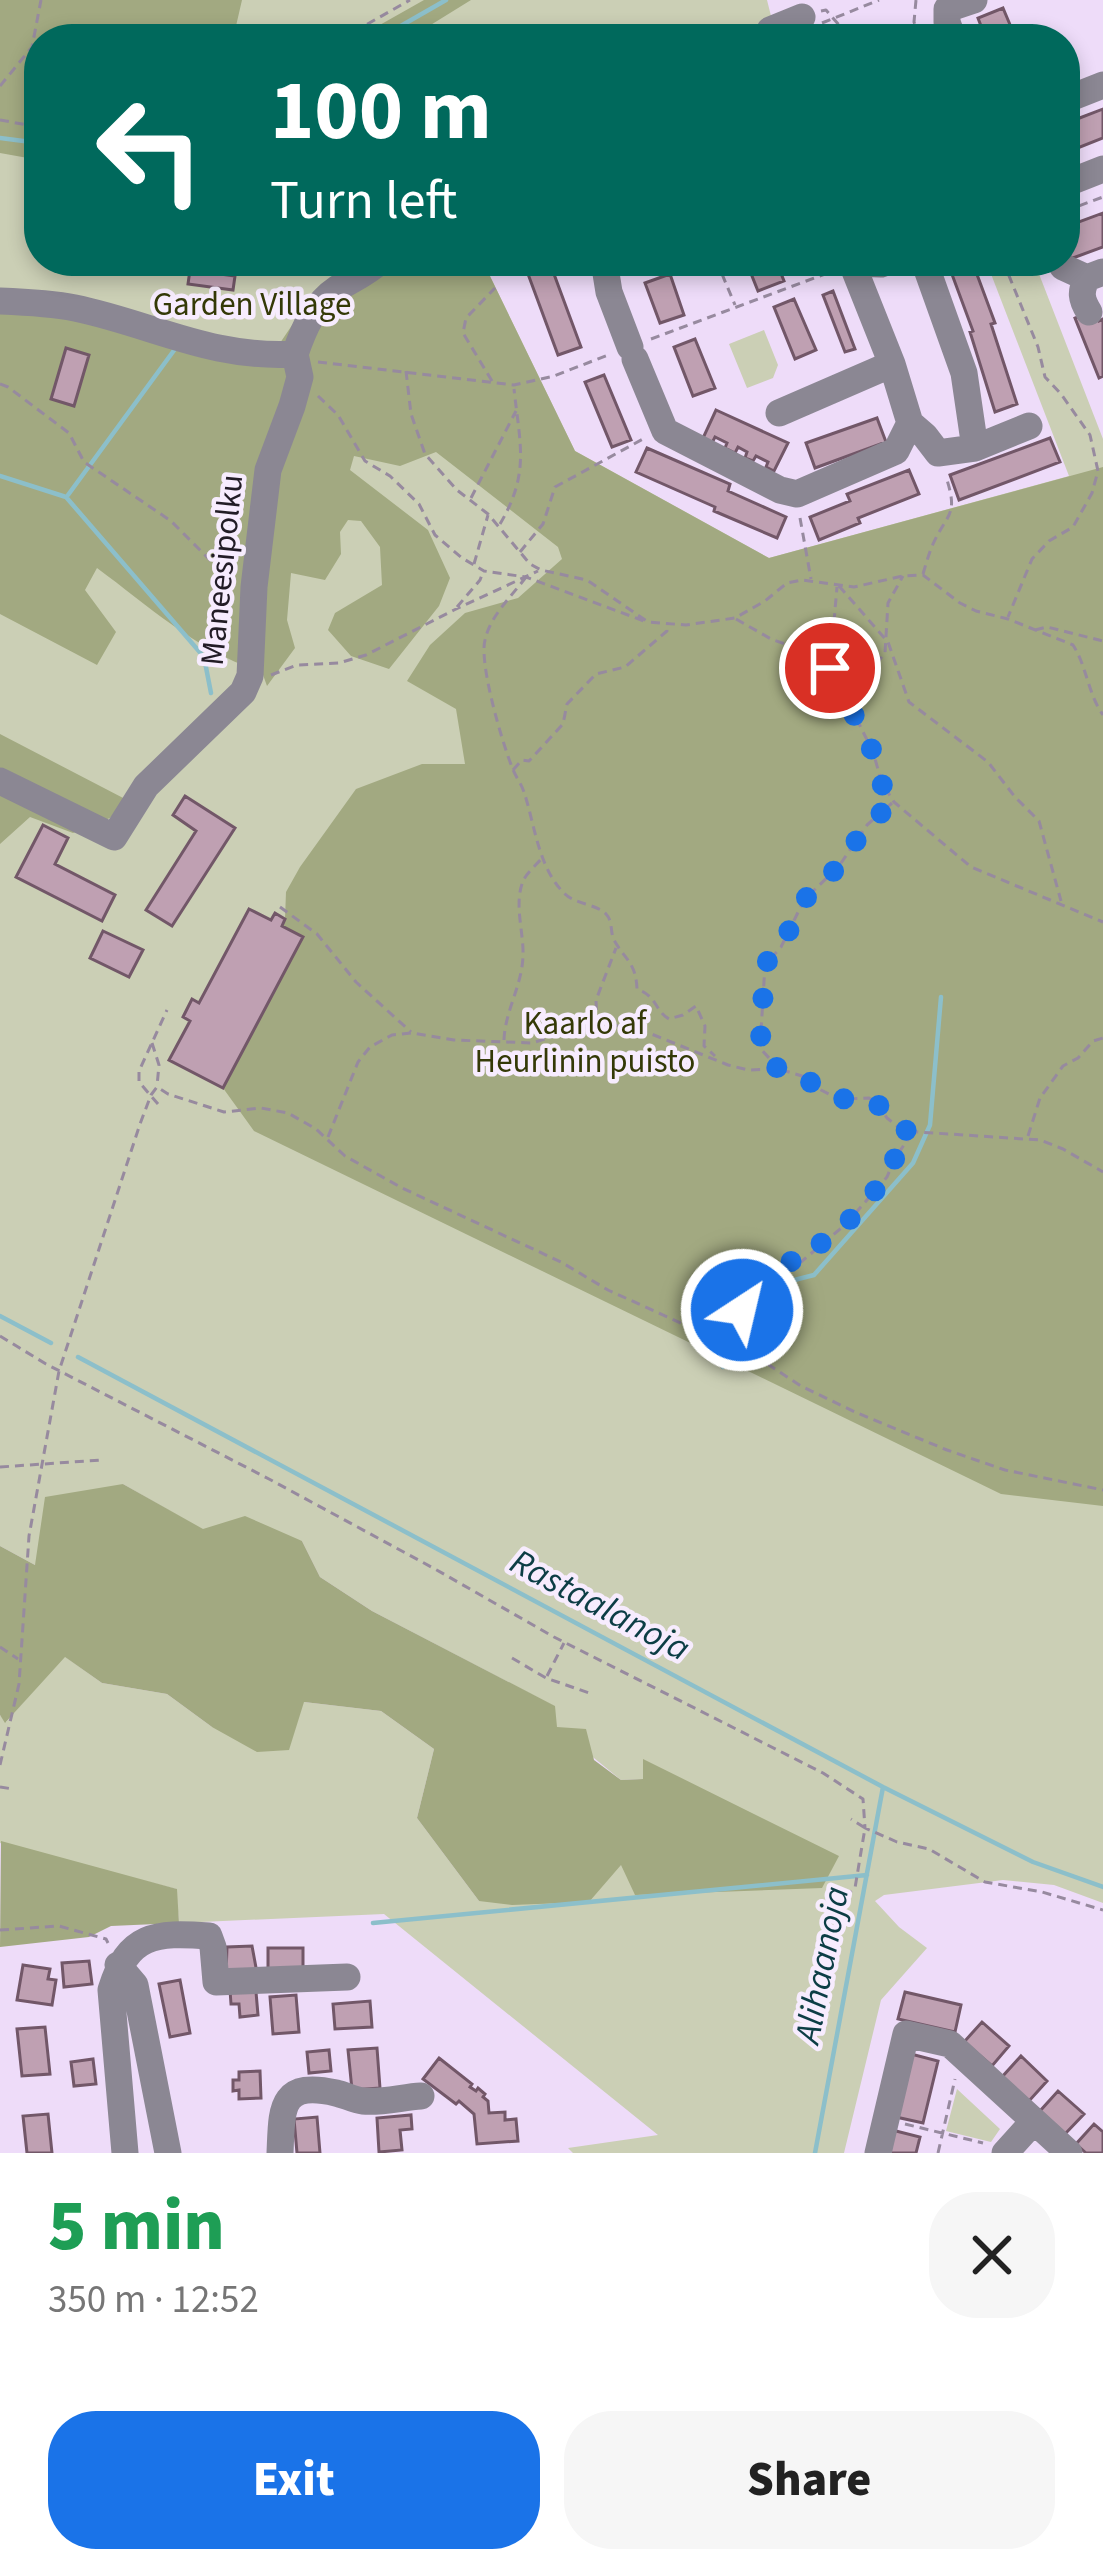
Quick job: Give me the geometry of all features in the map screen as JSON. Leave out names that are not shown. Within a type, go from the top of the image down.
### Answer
[{"type":"street","points":[[948,24],[947,9],[974,0]]},
{"type":"street","points":[[791,24],[815,17]]},
{"type":"street","points":[[1090,312],[1081,292],[1099,275]]},
{"type":"street","name":"Maneesipolku","points":[[0,781],[113,837],[146,786],[244,692],[250,676],[268,470],[292,406],[297,366],[316,306],[361,276]]},
{"type":"street","points":[[606,276],[665,431],[772,488],[794,493],[896,451],[910,423]]},
{"type":"street","points":[[855,276],[892,364],[910,423],[938,453],[975,448],[1029,425]]},
{"type":"street","points":[[929,276],[964,374],[975,448]]},
{"type":"street","points":[[0,301],[76,308],[196,344],[297,366]]},
{"type":"street","points":[[779,413],[892,364]]},
{"type":"street","points":[[125,2153],[111,1990],[118,1965],[131,1948],[148,1939],[209,1936],[216,1982],[347,1977]]},
{"type":"street","points":[[118,1965],[135,1985],[168,2153]]},
{"type":"street","points":[[878,2153],[906,2034],[950,2044],[1069,2153]]},
{"type":"street","points":[[280,2153],[282,2110],[298,2092],[332,2092],[363,2101],[421,2096]]},
{"type":"street","points":[[1007,2151],[1034,2121]]},
{"type":"path","points":[[368,24],[410,0]]},
{"type":"path","points":[[815,17],[826,0]]},
{"type":"path","points":[[815,17],[833,18],[879,0]]},
{"type":"path","points":[[815,17],[833,18],[838,24]]},
{"type":"path","points":[[0,86],[24,57]]},
{"type":"path","points":[[723,276],[736,307]]},
{"type":"path","points":[[816,276],[633,353],[514,385],[317,362],[297,366],[338,415],[365,461],[390,476],[419,504],[435,536],[484,571],[526,577],[666,626],[735,618],[787,583],[854,586],[922,575],[976,611],[1073,645],[1103,715]]},
{"type":"path","points":[[1008,619],[1032,559],[1049,541],[1073,527],[1099,471],[1090,435],[1045,377],[1009,276]]},
{"type":"path","points":[[493,382],[463,333],[466,318],[495,288]]},
{"type":"path","points":[[406,371],[412,414],[425,454],[447,480],[488,514],[519,554],[541,570],[587,580],[648,622]]},
{"type":"path","points":[[0,384],[69,433],[84,462],[171,521],[254,603]]},
{"type":"path","points":[[500,526],[514,500],[521,472],[514,385]]},
{"type":"path","points":[[470,500],[516,411]]},
{"type":"path","points":[[519,554],[544,524],[555,487],[664,428]]},
{"type":"path","points":[[922,575],[934,541],[950,520],[953,497],[938,453]]},
{"type":"path","points":[[794,493],[811,581]]},
{"type":"path","points":[[474,566],[488,514]]},
{"type":"path","points":[[244,692],[289,667],[339,663],[366,655],[541,570]]},
{"type":"path","points":[[454,610],[484,571]]},
{"type":"path","points":[[847,700],[885,653],[888,603],[903,576]]},
{"type":"path","points":[[526,577],[497,614],[484,641],[498,724],[543,857],[566,895],[607,914],[617,945],[637,971],[638,989],[648,992],[663,1015],[683,1015],[696,1006],[704,1026],[704,1046],[719,1060]]},
{"type":"path","points":[[838,585],[888,642],[909,702],[988,763],[1040,821],[1062,905]]},
{"type":"path","points":[[830,668],[838,585]]},
{"type":"path","points":[[735,618],[771,639],[819,656],[847,700],[873,752],[881,783],[894,802],[971,867],[1103,922]]},
{"type":"path","points":[[513,770],[547,743],[563,724],[567,704],[596,674],[625,667],[667,631],[666,626]]},
{"type":"path","points":[[1032,631],[1047,627],[1103,641]]},
{"type":"path","points":[[779,1070],[760,1048],[765,964],[781,947],[804,900],[839,866],[867,825],[894,802]]},
{"type":"path","points":[[504,1042],[523,957],[519,905],[524,880],[543,857]]},
{"type":"path","points":[[280,907],[317,934],[356,982],[412,1033]]},
{"type":"path","points":[[598,1027],[596,1000],[617,945]]},
{"type":"path","points":[[158,1104],[139,1082],[139,1071],[167,1010]]},
{"type":"path","points":[[327,1139],[358,1062],[370,1047],[392,1036],[412,1033],[532,1043],[577,1029],[614,1025],[748,1070],[802,1076],[839,1099],[869,1098],[893,1124],[912,1133],[1027,1139],[1063,1149],[1103,1172]]},
{"type":"path","points":[[1027,1139],[1040,1098],[1064,1066],[1093,1040],[1103,1038]]},
{"type":"path","points":[[0,1765],[19,1684],[29,1536],[59,1371],[157,1087],[159,1065],[152,1042]]},
{"type":"path","points":[[157,1087],[224,1112],[261,1108],[302,1120],[345,1156],[402,1188],[724,1342],[855,1412],[1005,1470],[1103,1490]]},
{"type":"path","points":[[724,1342],[763,1269],[784,1261],[802,1262],[846,1224],[887,1177],[912,1133]]},
{"type":"path","points":[[0,1336],[564,1643],[823,1773],[863,1799],[866,1828],[855,1888],[832,1906]]},
{"type":"path","points":[[0,1467],[101,1460]]},
{"type":"path","points":[[546,1678],[564,1643]]},
{"type":"path","points":[[0,1647],[20,1661]]},
{"type":"path","points":[[512,1658],[546,1678],[592,1694]]},
{"type":"path","points":[[0,1787],[13,1789]]},
{"type":"path","points":[[851,1819],[897,1842],[929,1849],[985,1882],[1103,1910]]},
{"type":"path","points":[[0,1930],[59,1926],[106,1940],[118,1965]]},
{"type":"path","points":[[938,2153],[961,2054]]},
{"type":"path","points":[[886,2119],[1007,2151]]},
{"type":"green space","name":"Kaarlo af Heurlinin puisto","points":[[0,0],[767,0],[773,24],[24,24],[24,276],[490,276],[575,451],[769,558],[1069,476],[992,276],[1040,276],[1103,439],[1103,1903],[1054,1885],[1003,1880],[884,1895],[875,1901],[927,1948],[881,2000],[844,2153],[573,2153],[568,2148],[658,2135],[384,1914],[179,1923],[176,1889],[0,1843],[0,1715],[6,1722],[64,1656],[102,1683],[167,1694],[212,1727],[304,1702],[381,1711],[434,1749],[417,1818],[479,1901],[621,1864],[821,1888],[643,1761],[643,1779],[621,1780],[556,1727],[554,1706],[372,1611],[320,1577],[302,1541],[203,1530],[123,1484],[35,1565],[0,1546]]},
{"type":"green space","points":[[0,0],[242,0],[236,24],[24,24],[24,157],[0,153]]},
{"type":"green space","points":[[424,0],[471,0],[432,24],[382,24]]},
{"type":"green space","points":[[379,276],[490,276],[575,451],[769,558],[1103,467],[1103,1506],[1001,1494],[254,1131],[223,1088],[302,937],[282,926],[286,892],[356,789],[422,764],[465,764],[456,709],[407,681],[430,645],[465,613],[518,598],[562,559],[558,547],[436,452],[400,466],[354,456],[350,470],[428,530],[450,578],[439,606],[389,669],[351,656],[328,630],[335,613],[382,585],[380,547],[361,521],[348,520],[340,532],[341,554],[325,580],[291,573],[287,620],[295,648],[267,686],[262,672],[196,641],[97,568],[85,590],[116,632],[97,665],[0,614],[0,297],[221,344],[280,343],[307,303]]},
{"type":"green space","points":[[764,330],[778,365],[773,378],[747,388],[729,344]]},
{"type":"green space","points":[[0,734],[127,800],[110,818],[73,833],[30,817],[0,844]]},
{"type":"green space","points":[[123,1484],[203,1529],[245,1516],[302,1541],[320,1577],[372,1611],[555,1706],[557,1727],[586,1729],[594,1760],[621,1780],[643,1779],[643,1759],[839,1856],[822,1888],[635,1895],[621,1865],[589,1902],[512,1905],[479,1901],[417,1818],[434,1749],[381,1711],[304,1702],[289,1750],[257,1752],[167,1694],[102,1683],[65,1657],[5,1723],[0,1715],[0,1546],[35,1565],[45,1497]]},
{"type":"green space","points":[[1,1841],[177,1889],[179,1923],[111,1926],[89,1937],[0,1947]]},
{"type":"green space","points":[[957,2089],[1000,2129],[991,2142],[946,2131]]},
{"type":"building","points":[[1003,8],[1010,24],[980,24],[978,18]]},
{"type":"building","points":[[1103,109],[1103,138],[1080,147],[1080,118]]},
{"type":"building","points":[[1103,213],[1103,247],[1080,255],[1080,221]]},
{"type":"building","points":[[189,276],[235,276],[233,290],[188,284]]},
{"type":"building","points":[[529,276],[555,276],[581,347],[558,355]]},
{"type":"building","points":[[671,276],[684,315],[660,323],[645,283]]},
{"type":"building","points":[[752,276],[782,276],[784,281],[758,291]]},
{"type":"building","points":[[953,276],[978,276],[1017,404],[995,412]]},
{"type":"building","points":[[833,291],[855,349],[845,352],[823,295]]},
{"type":"building","points":[[794,299],[816,350],[795,359],[774,307]]},
{"type":"building","points":[[1095,310],[1099,321],[1103,319],[1103,376],[1099,378],[1075,318]]},
{"type":"building","points":[[695,339],[715,388],[693,396],[674,347]]},
{"type":"building","points":[[66,348],[89,355],[74,406],[51,399]]},
{"type":"building","points":[[604,375],[631,440],[612,447],[585,382]]},
{"type":"building","points":[[716,410],[788,443],[774,471],[756,456],[753,461],[745,458],[747,452],[738,447],[735,453],[715,437],[712,443],[703,438]]},
{"type":"building","points":[[877,418],[886,442],[815,468],[806,443]]},
{"type":"building","points":[[1050,438],[1060,462],[959,500],[950,475]]},
{"type":"building","points":[[647,448],[730,484],[728,491],[786,517],[777,538],[636,472]]},
{"type":"building","points":[[909,470],[919,494],[858,518],[860,523],[819,540],[810,517],[850,501],[847,494]]},
{"type":"building","points":[[185,796],[235,828],[172,926],[146,910],[196,831],[173,815]]},
{"type":"building","points":[[43,825],[68,838],[55,864],[115,895],[102,921],[16,877]]},
{"type":"building","points":[[249,909],[271,920],[275,913],[285,919],[282,926],[303,937],[223,1088],[169,1060],[190,1021],[183,1017],[192,999],[199,1003]]},
{"type":"building","points":[[103,931],[143,950],[129,977],[90,958]]},
{"type":"building","points":[[252,1946],[257,1973],[226,1974],[227,1947]]},
{"type":"building","points":[[268,1948],[303,1948],[303,1970],[268,1973]]},
{"type":"building","points":[[89,1961],[92,1984],[64,1987],[62,1963]]},
{"type":"building","points":[[23,1965],[50,1969],[48,1979],[56,1980],[52,2005],[17,2000]]},
{"type":"building","points":[[180,1980],[190,2033],[170,2037],[159,1984]]},
{"type":"building","points":[[230,1990],[256,1992],[258,2015],[240,2017],[239,2004],[231,2004]]},
{"type":"building","points":[[905,1992],[961,2005],[955,2032],[898,2019]]},
{"type":"building","points":[[296,1995],[299,2032],[273,2034],[270,1997]]},
{"type":"building","points":[[370,2001],[372,2027],[335,2029],[333,2004]]},
{"type":"building","points":[[982,2022],[1009,2046],[992,2066],[964,2042]]},
{"type":"building","points":[[45,2027],[50,2074],[22,2076],[17,2029]]},
{"type":"building","points":[[377,2048],[380,2088],[352,2090],[348,2050]]},
{"type":"building","points":[[329,2050],[331,2071],[309,2073],[307,2052]]},
{"type":"building","points":[[911,2054],[938,2061],[923,2123],[896,2117]]},
{"type":"building","points":[[1021,2056],[1047,2081],[1029,2101],[1002,2077]]},
{"type":"building","points":[[439,2058],[470,2087],[485,2094],[489,2113],[505,2112],[505,2120],[516,2119],[518,2141],[477,2144],[474,2114],[423,2079]]},
{"type":"building","points":[[93,2059],[96,2084],[74,2086],[71,2062]]},
{"type":"building","points":[[260,2071],[261,2098],[239,2099],[233,2080],[239,2080],[239,2072]]},
{"type":"building","points":[[1058,2091],[1084,2114],[1065,2134],[1040,2111]]},
{"type":"building","points":[[48,2114],[52,2153],[27,2153],[23,2116]]},
{"type":"building","points":[[411,2115],[412,2129],[400,2130],[402,2150],[379,2152],[377,2118]]},
{"type":"building","points":[[317,2117],[320,2153],[297,2153],[294,2119]]},
{"type":"building","points":[[1094,2124],[1103,2132],[1103,2153],[1086,2153],[1076,2144]]},
{"type":"building","points":[[892,2130],[920,2137],[916,2153],[887,2153]]},
{"type":"waterway","points":[[404,24],[446,0]]},
{"type":"waterway","points":[[0,138],[24,141]]},
{"type":"waterway","points":[[68,495],[175,349]]},
{"type":"waterway","points":[[0,476],[66,497],[204,657],[211,693]]},
{"type":"waterway","points":[[723,1367],[767,1287],[814,1275],[913,1163],[930,1125],[941,997]]},
{"type":"waterway","name":"Rastaalanoja","points":[[0,1316],[51,1343]]},
{"type":"waterway","name":"Rastaalanoja","points":[[78,1357],[883,1787],[1033,1862],[1103,1887]]},
{"type":"waterway","name":"Alihaanoja","points":[[815,2153],[883,1787]]},
{"type":"waterway","points":[[373,1923],[867,1875]]},
{"type":"route","points":[[742,1310],[763,1269],[784,1261],[802,1262],[846,1224],[887,1177],[912,1133],[893,1124],[869,1098],[839,1099],[802,1076],[779,1070],[760,1048],[765,964],[781,947],[804,900],[839,866],[867,825],[894,802],[830,668]]},
{"type":"park label","name":"Garden Village","points":[[252,304]]}]
